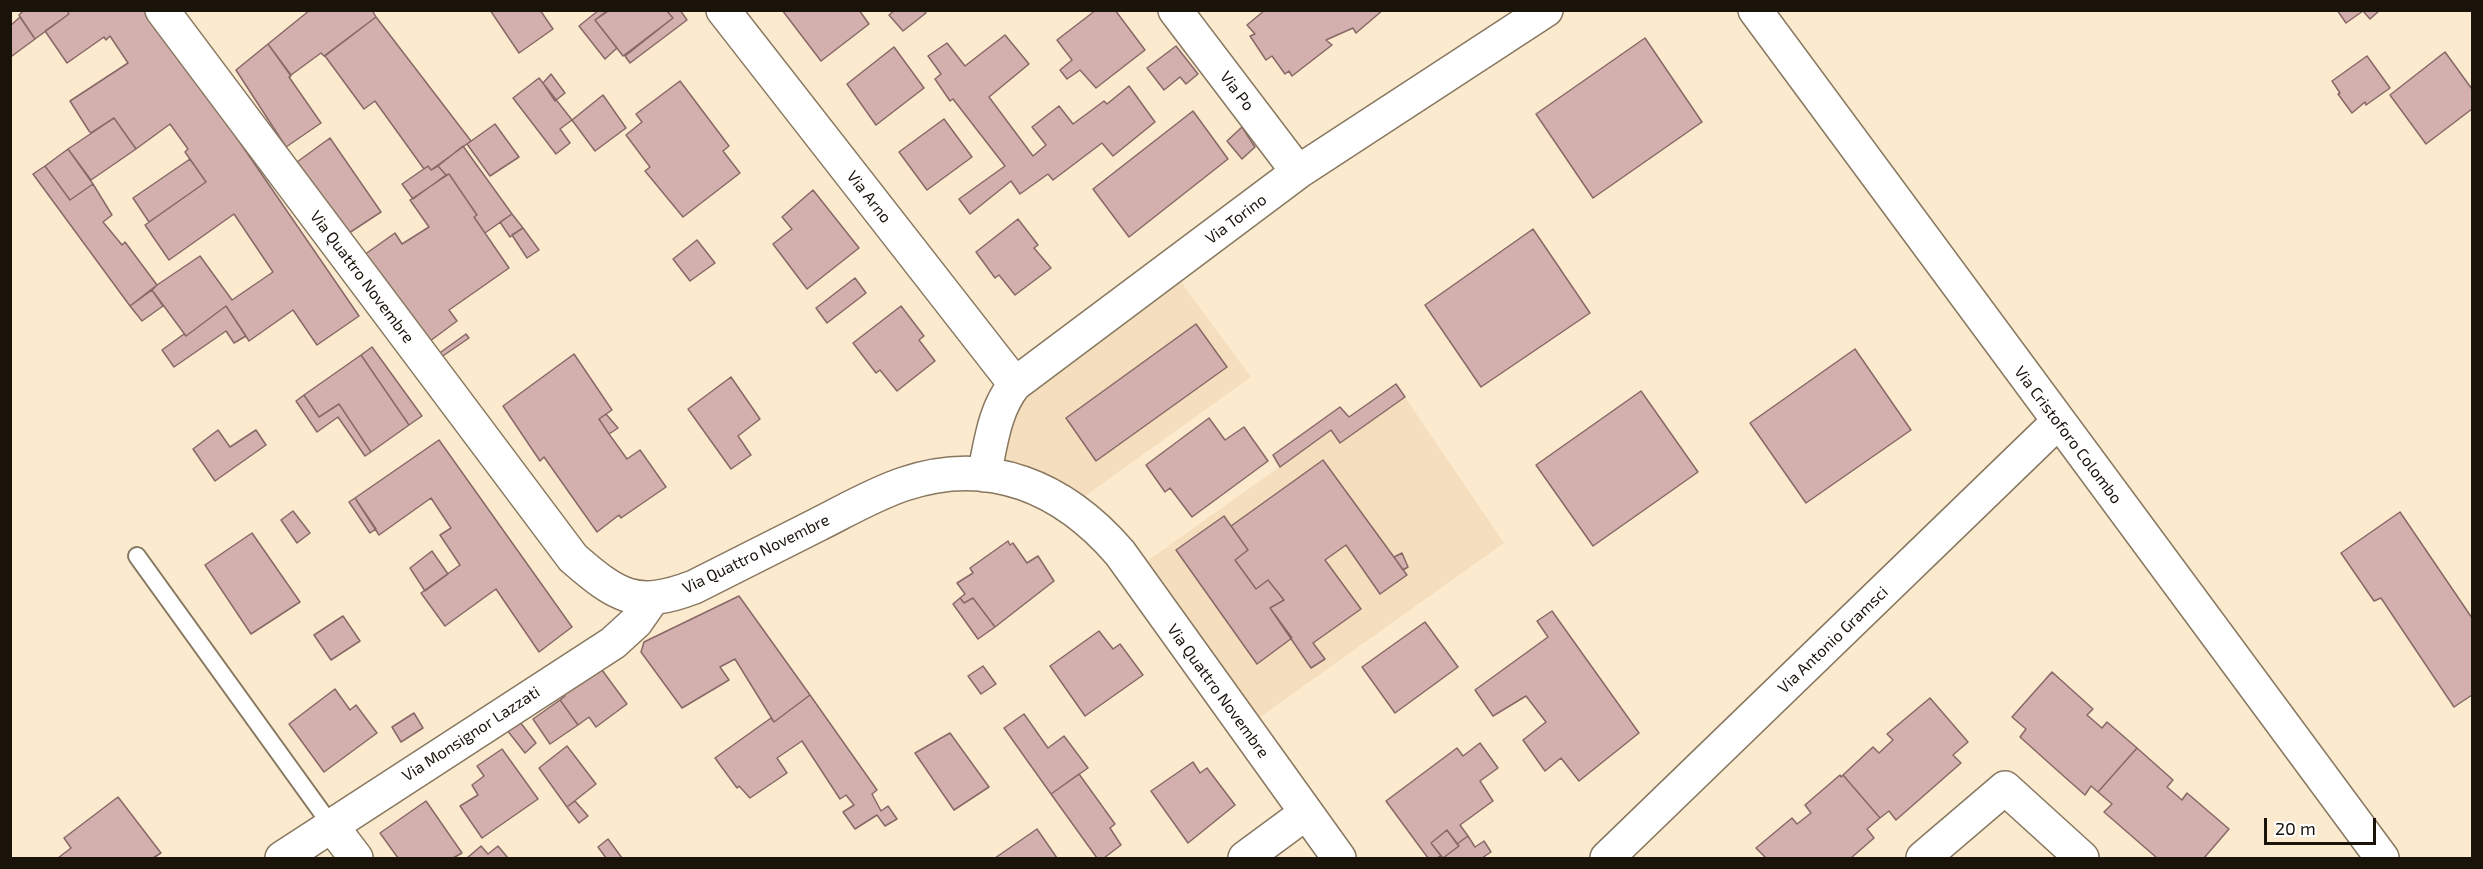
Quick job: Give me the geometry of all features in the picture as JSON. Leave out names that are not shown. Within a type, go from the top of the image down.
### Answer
[{"type":"street","name":"Via Quattro Novembre","points":[[162,10],[573,558],[603,584],[629,596],[651,599],[671,596],[694,587],[904,483],[939,476],[984,475],[1010,479],[1044,491],[1083,515],[1120,553],[1339,858]]},
{"type":"street","name":"Via Arno","points":[[723,10],[1015,384]]},
{"type":"street","name":"Via Po","points":[[1176,10],[1298,172]]},
{"type":"street","name":"Via Torino","points":[[984,475],[998,410],[1005,396],[1015,384],[1298,172],[1546,10]]},
{"type":"street","name":"Via Cristoforo Colombo","points":[[1755,10],[2382,858]]},
{"type":"street","name":"Via Antonio Gramsci","points":[[1607,858],[2058,422]]},
{"type":"street","name":"Via Monsignor Lazzati","points":[[282,858],[613,643],[636,622],[651,599]]},
{"type":"street","points":[[1923,858],[2005,788],[2082,858]]},
{"type":"street","points":[[1245,858],[1306,813]]},
{"type":"street","points":[[331,825],[356,858]]},
{"type":"lane","points":[[137,556],[331,825]]},
{"type":"shaded area","points":[[1175,274],[1251,377],[1074,504],[991,471],[1008,403]]},
{"type":"shaded area","points":[[1396,384],[1504,543],[1249,725],[1136,569]]},
{"type":"building","points":[[24,10],[67,10],[69,14],[35,39],[19,15]]},
{"type":"building","points":[[67,10],[149,10],[359,316],[317,345],[293,310],[249,341],[226,306],[186,336],[152,290],[157,285],[200,256],[232,300],[273,272],[234,214],[169,260],[145,225],[206,182],[185,152],[188,149],[170,124],[136,149],[114,118],[91,133],[89,131],[70,101],[128,63],[110,36],[106,40],[104,37],[67,63],[45,31],[69,14]]},
{"type":"building","points":[[310,10],[372,10],[376,17],[324,56],[321,53],[291,75],[268,44]]},
{"type":"building","points":[[490,10],[540,10],[553,29],[519,53]]},
{"type":"building","points":[[599,10],[607,12],[595,20],[617,48],[605,59],[579,26]]},
{"type":"building","points":[[608,10],[666,10],[673,18],[623,56],[595,20]]},
{"type":"building","points":[[666,10],[680,10],[687,20],[630,63],[625,56],[673,18]]},
{"type":"building","points":[[782,10],[859,10],[869,24],[821,61]]},
{"type":"building","points":[[895,10],[923,10],[926,13],[903,31],[889,15]]},
{"type":"building","points":[[1096,10],[1115,10],[1145,50],[1096,88],[1080,70],[1067,79],[1060,70],[1072,60],[1057,40]]},
{"type":"building","points":[[1265,10],[1383,10],[1356,33],[1353,28],[1326,40],[1332,45],[1292,76],[1289,71],[1285,74],[1272,56],[1266,60],[1250,36],[1255,34],[1247,25]]},
{"type":"building","points":[[2337,10],[2380,10],[2370,19],[2363,11],[2346,23]]},
{"type":"building","points":[[20,17],[35,39],[12,56],[10,26]]},
{"type":"building","points":[[376,17],[471,141],[431,170],[428,166],[424,169],[375,101],[364,109],[325,56]]},
{"type":"building","points":[[1005,35],[1029,64],[989,97],[1033,156],[1046,145],[1032,127],[1059,106],[1073,124],[1104,101],[1107,104],[1129,86],[1155,122],[1113,156],[1102,143],[1053,180],[1048,174],[1020,194],[1011,181],[970,214],[959,199],[1005,166],[953,99],[950,101],[935,79],[941,74],[928,56],[947,43],[965,66]]},
{"type":"building","points":[[1645,38],[1702,122],[1593,198],[1536,114]]},
{"type":"building","points":[[268,44],[321,123],[286,147],[236,70]]},
{"type":"building","points":[[1176,46],[1198,74],[1186,84],[1180,77],[1164,90],[1147,68]]},
{"type":"building","points":[[894,47],[924,88],[876,125],[847,84]]},
{"type":"building","points":[[2445,52],[2472,89],[2472,109],[2426,144],[2390,95]]},
{"type":"building","points":[[2367,56],[2390,88],[2366,105],[2365,102],[2352,113],[2338,94],[2340,93],[2332,81]]},
{"type":"building","points":[[551,74],[565,93],[555,101],[543,83]]},
{"type":"building","points":[[539,78],[572,120],[560,129],[570,143],[556,154],[513,98]]},
{"type":"building","points":[[680,81],[729,146],[723,151],[740,173],[683,217],[645,171],[650,167],[626,135],[642,122],[636,114]]},
{"type":"building","points":[[603,95],[626,128],[595,151],[572,120]]},
{"type":"building","points":[[1193,111],[1228,159],[1129,237],[1093,189]]},
{"type":"building","points":[[114,118],[136,149],[91,180],[68,149]]},
{"type":"building","points":[[944,119],[972,157],[927,190],[899,152]]},
{"type":"building","points":[[495,124],[519,157],[490,176],[467,144]]},
{"type":"building","points":[[1242,127],[1255,147],[1242,159],[1227,141]]},
{"type":"building","points":[[330,138],[381,212],[349,233],[297,162]]},
{"type":"building","points":[[463,146],[512,214],[485,233],[474,217],[477,215],[449,174],[446,175],[438,166]]},
{"type":"building","points":[[68,149],[93,184],[70,200],[45,166]]},
{"type":"building","points":[[190,159],[206,182],[149,222],[133,198]]},
{"type":"building","points":[[45,166],[70,200],[93,184],[112,215],[103,222],[122,245],[125,242],[157,285],[130,306],[33,174]]},
{"type":"building","points":[[428,166],[431,170],[438,166],[446,175],[413,199],[402,184]]},
{"type":"building","points":[[449,174],[477,215],[474,217],[509,268],[449,310],[457,321],[426,344],[364,255],[395,233],[402,244],[429,227],[410,200]]},
{"type":"building","points":[[813,190],[859,248],[807,289],[773,244],[792,229],[782,217]]},
{"type":"building","points":[[512,214],[523,228],[510,237],[500,222]]},
{"type":"building","points":[[1018,219],[1038,245],[1034,248],[1051,268],[1015,295],[999,275],[995,278],[976,252]]},
{"type":"building","points":[[523,228],[539,250],[527,258],[512,235]]},
{"type":"building","points":[[1533,229],[1590,313],[1481,387],[1425,305]]},
{"type":"building","points":[[697,240],[715,263],[690,281],[673,259]]},
{"type":"building","points":[[855,278],[866,293],[827,323],[816,308]]},
{"type":"building","points":[[152,290],[163,306],[142,321],[130,306]]},
{"type":"building","points":[[226,306],[246,336],[234,343],[226,331],[174,367],[162,350],[184,334],[186,336]]},
{"type":"building","points":[[901,306],[924,336],[919,340],[935,361],[897,391],[880,370],[876,373],[853,343]]},
{"type":"building","points":[[1196,324],[1227,367],[1096,461],[1066,418]]},
{"type":"building","points":[[466,334],[469,338],[437,360],[434,357]]},
{"type":"building","points":[[372,347],[422,416],[409,425],[361,355]]},
{"type":"building","points":[[1855,349],[1911,430],[1806,503],[1750,423]]},
{"type":"building","points":[[574,354],[612,410],[599,419],[609,434],[627,459],[640,450],[666,487],[621,518],[619,515],[597,532],[544,457],[540,461],[503,406]]},
{"type":"building","points":[[361,355],[409,425],[371,452],[339,404],[319,417],[304,395]]},
{"type":"building","points":[[731,377],[760,419],[738,436],[751,455],[731,469],[688,409]]},
{"type":"building","points":[[1396,384],[1405,397],[1340,443],[1331,430],[1280,467],[1273,455],[1340,407],[1349,417]]},
{"type":"building","points":[[1641,391],[1698,472],[1593,546],[1536,465]]},
{"type":"building","points":[[304,395],[319,417],[339,404],[371,452],[365,456],[338,417],[317,432],[296,401]]},
{"type":"building","points":[[606,414],[618,428],[609,434],[599,419]]},
{"type":"building","points":[[1209,418],[1225,440],[1244,427],[1268,461],[1192,517],[1170,488],[1165,492],[1146,465]]},
{"type":"building","points":[[218,430],[230,447],[256,430],[266,445],[215,481],[193,449]]},
{"type":"building","points":[[439,440],[572,627],[539,652],[496,589],[445,626],[421,593],[460,565],[440,535],[451,528],[431,498],[379,535],[355,498]]},
{"type":"building","points":[[1323,460],[1407,575],[1380,594],[1346,545],[1325,560],[1361,609],[1313,643],[1325,659],[1311,668],[1270,608],[1284,600],[1268,580],[1256,589],[1235,560],[1248,550],[1231,526]]},
{"type":"building","points":[[355,498],[376,529],[370,533],[349,502]]},
{"type":"building","points":[[293,511],[310,533],[297,543],[281,520]]},
{"type":"building","points":[[2400,512],[2472,618],[2472,695],[2454,707],[2381,598],[2374,601],[2341,553]]},
{"type":"building","points":[[1224,516],[1248,550],[1235,560],[1256,589],[1268,580],[1284,600],[1270,608],[1292,638],[1257,664],[1176,550]]},
{"type":"building","points":[[252,533],[300,602],[251,634],[205,565]]},
{"type":"building","points":[[1008,541],[1010,545],[1013,543],[1027,563],[1038,556],[1054,581],[995,627],[973,598],[964,603],[960,598],[965,594],[957,583],[973,573],[970,568]]},
{"type":"building","points":[[432,551],[448,574],[425,591],[410,568]]},
{"type":"building","points":[[1402,553],[1408,567],[1403,570],[1394,557]]},
{"type":"building","points":[[739,596],[810,695],[774,722],[735,659],[720,667],[729,680],[682,708],[641,652],[644,642]]},
{"type":"building","points":[[960,598],[964,603],[973,598],[995,627],[978,639],[953,604]]},
{"type":"building","points":[[1552,611],[1639,733],[1579,781],[1561,758],[1545,771],[1523,740],[1546,722],[1526,696],[1493,716],[1475,690],[1548,637],[1537,621]]},
{"type":"building","points":[[343,616],[360,641],[331,660],[314,635]]},
{"type":"building","points":[[1425,622],[1458,667],[1395,713],[1362,667]]},
{"type":"building","points":[[1099,631],[1113,649],[1120,644],[1143,675],[1085,716],[1050,666]]},
{"type":"building","points":[[983,666],[996,684],[981,694],[968,676]]},
{"type":"building","points":[[590,669],[602,670],[627,704],[596,727],[589,717],[578,725],[560,700],[565,696],[560,690]]},
{"type":"building","points":[[2052,672],[2093,709],[2087,715],[2102,728],[2107,722],[2137,748],[2098,792],[2091,786],[2085,795],[2020,737],[2026,729],[2012,717]]},
{"type":"building","points":[[335,689],[350,710],[356,705],[377,733],[324,772],[289,724]]},
{"type":"building","points":[[810,695],[877,790],[872,794],[881,811],[888,806],[897,819],[885,826],[877,815],[855,829],[843,812],[854,805],[846,795],[840,799],[802,741],[777,758],[787,773],[750,798],[739,786],[737,788],[715,758],[771,718],[774,722]]},
{"type":"building","points":[[1930,698],[1968,742],[1953,755],[1961,763],[1896,820],[1889,811],[1880,818],[1843,775],[1873,747],[1879,753],[1893,740],[1887,734]]},
{"type":"building","points":[[560,700],[578,725],[550,744],[533,719]]},
{"type":"building","points":[[414,713],[423,728],[401,742],[392,727]]},
{"type":"building","points":[[1024,714],[1048,748],[1064,736],[1088,768],[1051,794],[1004,728]]},
{"type":"building","points":[[520,722],[536,743],[525,753],[507,730]]},
{"type":"building","points":[[950,733],[989,787],[954,810],[915,753]]},
{"type":"building","points":[[1480,743],[1498,768],[1480,781],[1493,801],[1460,825],[1468,836],[1457,844],[1447,830],[1431,843],[1441,856],[1428,858],[1386,801],[1457,748],[1463,756]]},
{"type":"building","points":[[567,746],[596,784],[567,807],[539,768]]},
{"type":"building","points":[[2137,748],[2173,780],[2167,787],[2182,800],[2187,793],[2229,829],[2204,858],[2157,858],[2104,812],[2112,804],[2098,792]]},
{"type":"building","points":[[502,749],[538,799],[482,838],[460,806],[478,795],[472,785],[484,776],[477,766]]},
{"type":"building","points":[[1193,762],[1200,773],[1207,768],[1235,805],[1188,843],[1151,791]]},
{"type":"building","points":[[1079,774],[1115,824],[1110,828],[1121,845],[1104,858],[1097,858],[1051,794]]},
{"type":"building","points":[[1840,775],[1841,777],[1843,775],[1880,818],[1867,829],[1874,838],[1851,858],[1766,858],[1756,848],[1792,818],[1797,824],[1811,813],[1805,805]]},
{"type":"building","points":[[118,797],[161,853],[153,858],[58,858],[71,848],[64,838]]},
{"type":"building","points":[[426,801],[462,853],[453,858],[398,858],[380,833]]},
{"type":"building","points":[[575,801],[588,816],[579,823],[567,807]]},
{"type":"building","points":[[1037,829],[1057,858],[995,858]]},
{"type":"building","points":[[1447,830],[1459,846],[1443,858],[1431,843]]},
{"type":"building","points":[[1468,836],[1475,847],[1484,841],[1491,852],[1482,858],[1443,858]]},
{"type":"building","points":[[608,839],[622,858],[606,858],[598,847]]},
{"type":"building","points":[[481,846],[488,854],[498,846],[508,858],[467,858]]}]
